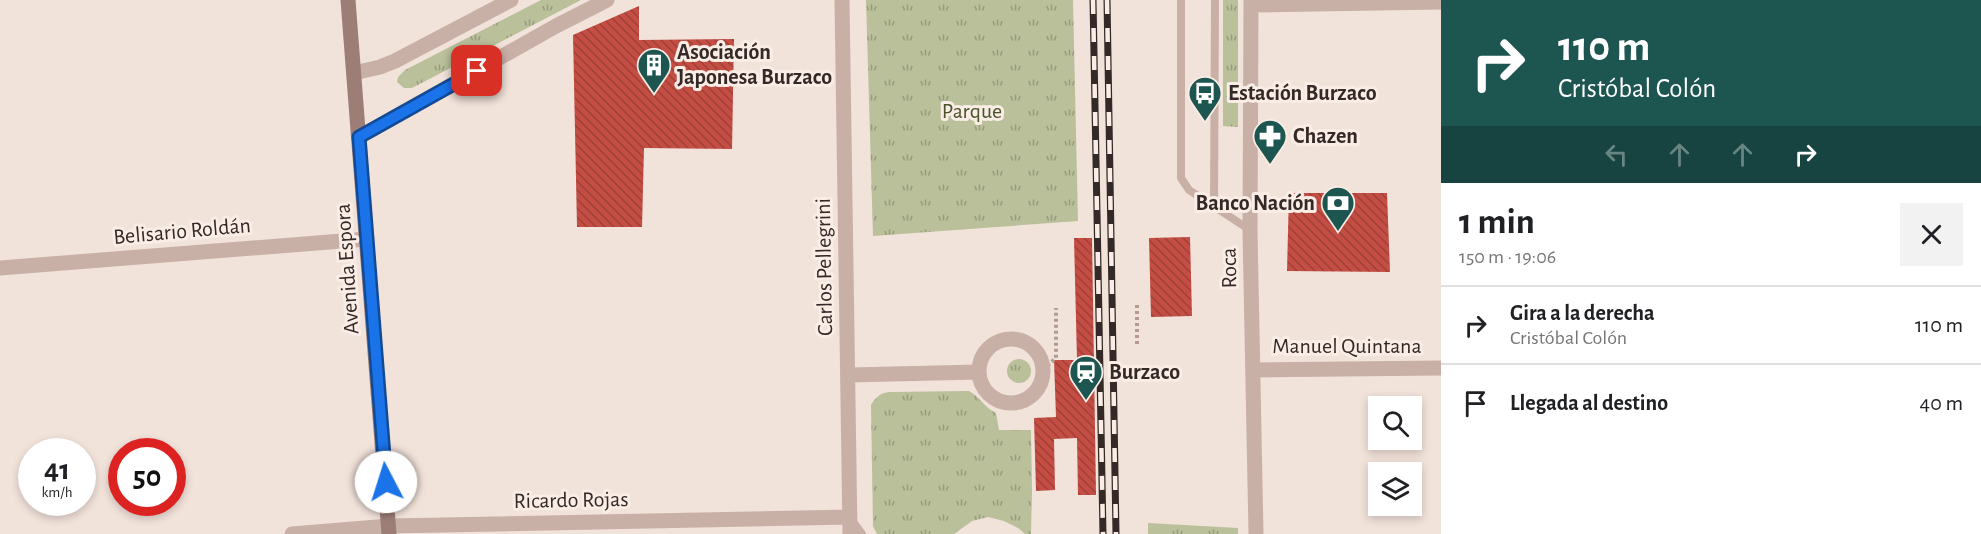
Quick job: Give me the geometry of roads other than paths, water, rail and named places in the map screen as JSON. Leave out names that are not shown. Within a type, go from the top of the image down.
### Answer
[{"type":"main road","name":"Avenida Espora","points":[[348,0],[389,530]]},
{"type":"street","points":[[354,73],[395,61],[511,0]]},
{"type":"street","points":[[359,137],[556,26],[607,0]]},
{"type":"street","name":"Carlos Pellegrini","points":[[842,0],[850,534]]},
{"type":"street","points":[[1252,3],[1441,2]]},
{"type":"street","name":"Roca","points":[[1252,3],[1250,231],[1256,534]]},
{"type":"street","name":"Belisario Roldán","points":[[0,268],[367,239]]},
{"type":"street","points":[[1009,339],[1019,340],[1036,351],[1043,370],[1036,390],[1028,398],[1018,402],[996,399],[987,393],[981,383],[979,372],[984,354],[991,346],[1009,339]]},
{"type":"street","name":"Manuel Quintana","points":[[1252,370],[1441,368]]},
{"type":"street","points":[[849,375],[979,372]]},
{"type":"street","name":"Ricardo Rojas","points":[[292,534],[850,517]]},
{"type":"lane","points":[[1181,0],[1181,178],[1189,190],[1250,231]]},
{"type":"lane","points":[[1214,208],[1215,0]]},
{"type":"lane","points":[[850,517],[862,534]]},
{"type":"railway","points":[[1093,0],[1103,534]]},
{"type":"railway","points":[[1107,0],[1116,534]]},
{"type":"place","name":"Asociación Japonesa Burzaco","points":[[654,94]]},
{"type":"place","name":"Estación Burzaco","points":[[1205,122]]},
{"type":"place","name":"Chazen","points":[[1270,165]]},
{"type":"place","name":"Banco Nación","points":[[1338,232]]},
{"type":"place","name":"Burzaco","points":[[1086,401]]},
{"type":"park label","name":"Parque","points":[[972,111]]}]
